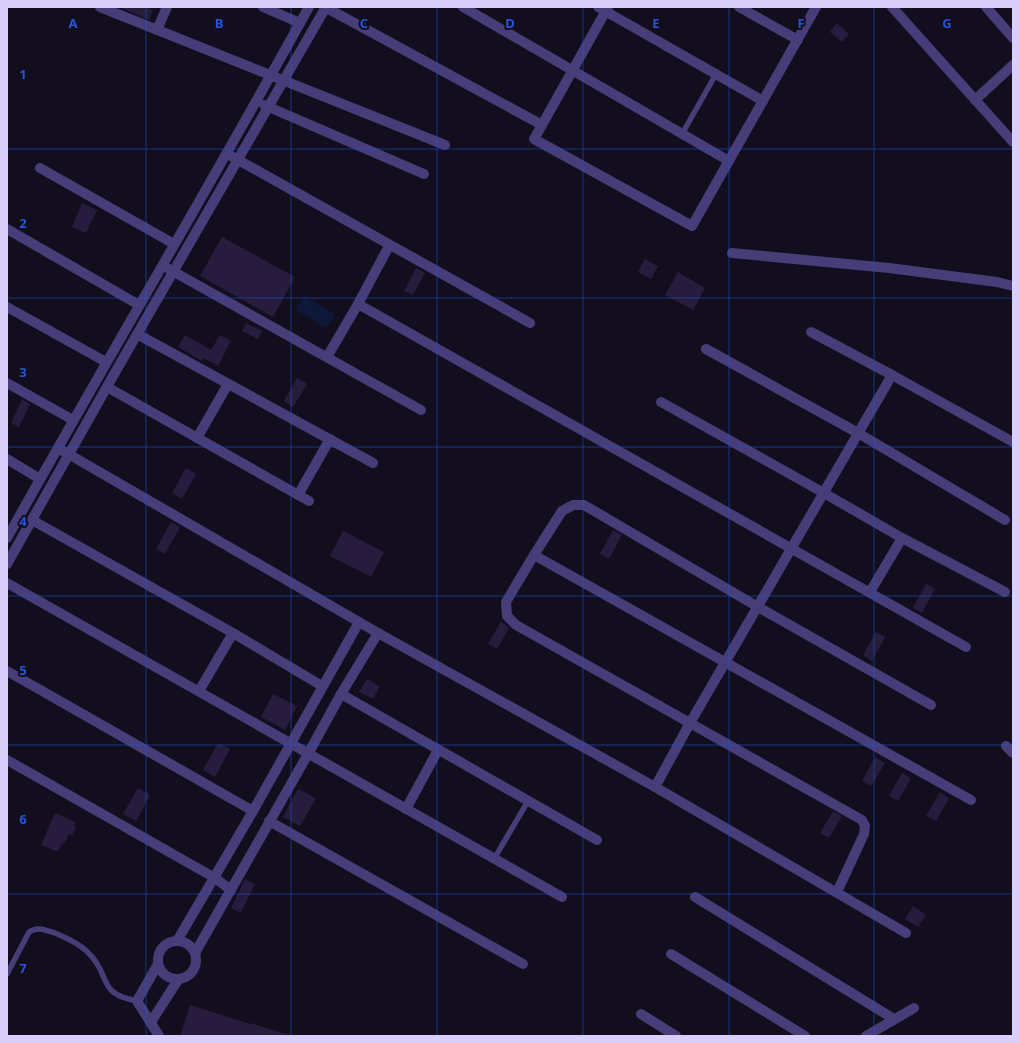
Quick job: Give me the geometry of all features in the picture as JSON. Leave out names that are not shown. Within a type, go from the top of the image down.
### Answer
[{"type":"street","points":[[100,7],[445,145]]},
{"type":"street","points":[[158,30],[167,7]]},
{"type":"street","points":[[262,7],[300,23]]},
{"type":"street","points":[[7,538],[106,362],[272,75],[309,7]]},
{"type":"street","points":[[7,564],[325,7],[542,125]]},
{"type":"street","points":[[463,7],[729,161]]},
{"type":"street","points":[[739,7],[798,40]]},
{"type":"street","points":[[763,101],[604,8],[572,71],[534,139],[692,226],[798,40],[816,7]]},
{"type":"street","points":[[892,7],[1013,142]]},
{"type":"street","points":[[986,7],[1013,38]]},
{"type":"street","points":[[975,100],[1013,65]]},
{"type":"street","points":[[256,101],[424,174]]},
{"type":"street","points":[[226,153],[389,246],[530,323]]},
{"type":"street","points":[[40,168],[174,244]]},
{"type":"street","points":[[7,229],[139,305]]},
{"type":"street","points":[[327,357],[358,304],[389,246]]},
{"type":"street","points":[[732,253],[889,268],[997,282],[1013,286]]},
{"type":"street","points":[[162,265],[421,410]]},
{"type":"street","points":[[358,304],[966,647]]},
{"type":"street","points":[[7,307],[106,362]]},
{"type":"street","points":[[810,332],[892,375],[1013,442]]},
{"type":"street","points":[[137,334],[373,464]]},
{"type":"street","points":[[706,349],[858,433],[1005,520]]},
{"type":"street","points":[[655,787],[892,375]]},
{"type":"street","points":[[7,383],[73,420]]},
{"type":"street","points":[[197,438],[228,384]]},
{"type":"street","points":[[107,387],[309,502]]},
{"type":"street","points":[[661,402],[902,538],[1005,592]]},
{"type":"street","points":[[298,495],[330,439]]},
{"type":"street","points":[[58,448],[358,622],[655,787],[906,933]]},
{"type":"street","points":[[7,460],[40,479]]},
{"type":"street","points":[[837,892],[864,834],[865,826],[862,820],[516,625],[507,616],[506,602],[562,511],[573,505],[584,505],[758,607],[931,705]]},
{"type":"street","points":[[32,520],[233,633],[322,686]]},
{"type":"street","points":[[870,592],[902,538]]},
{"type":"street","points":[[534,555],[971,800]]},
{"type":"street","points":[[7,583],[562,897]]},
{"type":"street","points":[[177,941],[292,744],[322,686],[358,622]]},
{"type":"street","points":[[198,691],[233,633]]},
{"type":"street","points":[[195,953],[341,694],[378,633]]},
{"type":"street","points":[[7,671],[253,811]]},
{"type":"street","points":[[341,694],[597,840]]},
{"type":"street","points":[[406,809],[438,750]]},
{"type":"street","points":[[7,760],[215,878],[231,890]]},
{"type":"street","points":[[270,821],[523,964]]},
{"type":"street","points":[[695,897],[894,1019]]},
{"type":"street","points":[[150,1022],[178,980],[188,976],[195,968],[195,953],[188,944],[177,941],[172,942],[162,948],[158,958],[158,964],[163,974],[178,980]]},
{"type":"street","points":[[671,954],[805,1036]]},
{"type":"street","points":[[158,964],[137,1001],[159,1036]]},
{"type":"street","points":[[866,1036],[914,1008]]},
{"type":"street","points":[[641,1014],[676,1036]]},
{"type":"lane","points":[[682,134],[716,74]]},
{"type":"lane","points":[[494,859],[528,801]]},
{"type":"lane","points":[[7,974],[29,932],[34,928],[41,928],[80,945],[96,961],[110,990],[118,995],[137,1001]]},
{"type":"water","points":[[304,296],[335,314],[326,328],[296,310]]},
{"type":"building","points":[[119,7],[145,7],[153,10],[149,20]]},
{"type":"building","points":[[837,23],[849,34],[842,42],[830,32]]},
{"type":"building","points":[[82,203],[97,210],[86,233],[72,227]]},
{"type":"building","points":[[222,237],[295,277],[273,317],[200,276]]},
{"type":"building","points":[[645,259],[658,266],[651,279],[638,272]]},
{"type":"building","points":[[416,268],[425,273],[413,295],[404,291]]},
{"type":"building","points":[[678,272],[705,288],[693,310],[665,295]]},
{"type":"building","points":[[246,323],[262,331],[258,339],[242,331]]},
{"type":"building","points":[[185,335],[211,350],[220,335],[231,341],[218,366],[204,358],[202,361],[178,347]]},
{"type":"building","points":[[297,378],[307,384],[293,407],[284,401]]},
{"type":"building","points":[[22,399],[30,404],[19,427],[11,423]]},
{"type":"building","points":[[186,468],[196,474],[182,499],[172,493]]},
{"type":"building","points":[[171,522],[180,527],[165,554],[156,549]]},
{"type":"building","points":[[613,530],[622,535],[609,559],[600,554]]},
{"type":"building","points":[[343,531],[384,552],[371,577],[330,556]]},
{"type":"building","points":[[926,584],[935,589],[922,613],[913,608]]},
{"type":"building","points":[[501,621],[509,628],[497,649],[488,644]]},
{"type":"building","points":[[876,632],[885,637],[872,661],[863,655]]},
{"type":"building","points":[[367,679],[380,686],[373,699],[359,692]]},
{"type":"building","points":[[273,694],[297,706],[285,730],[261,717]]},
{"type":"building","points":[[218,743],[230,749],[215,777],[203,770]]},
{"type":"building","points":[[875,757],[885,763],[871,786],[862,781]]},
{"type":"building","points":[[902,773],[911,778],[898,801],[889,796]]},
{"type":"building","points":[[138,788],[150,795],[136,821],[123,814]]},
{"type":"building","points":[[298,789],[316,798],[300,826],[283,817]]},
{"type":"building","points":[[940,792],[949,798],[936,821],[926,816]]},
{"type":"building","points":[[833,811],[842,816],[829,838],[820,833]]},
{"type":"building","points":[[55,813],[75,822],[74,826],[76,827],[72,835],[69,834],[64,844],[62,843],[58,852],[41,845]]},
{"type":"building","points":[[245,879],[255,884],[241,913],[231,908]]},
{"type":"building","points":[[913,906],[926,915],[918,927],[905,919]]},
{"type":"building","points":[[190,1005],[286,1034],[286,1036],[180,1036]]}]
